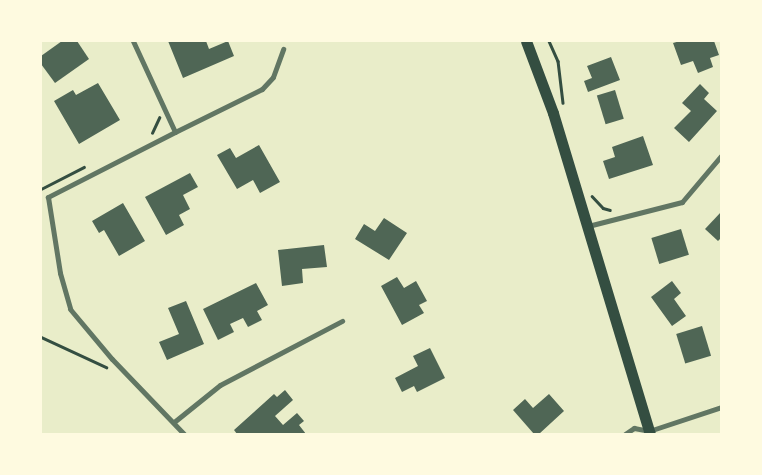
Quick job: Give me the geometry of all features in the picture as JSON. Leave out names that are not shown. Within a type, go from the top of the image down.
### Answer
[{"type":"main road","points":[[526,41],[553,113],[649,433]]},
{"type":"street","points":[[133,41],[175,132]]},
{"type":"street","points":[[184,434],[112,359],[70,309],[60,273],[48,197],[262,89],[273,77],[282,49]]},
{"type":"street","points":[[587,226],[682,202],[721,156]]},
{"type":"street","points":[[174,422],[220,385],[342,321]]},
{"type":"street","points":[[625,434],[634,428],[649,433],[721,408]]},
{"type":"path","points":[[549,41],[558,61],[566,113]]},
{"type":"path","points":[[149,135],[156,127],[159,114]]},
{"type":"path","points":[[41,189],[85,166]]},
{"type":"path","points":[[591,192],[597,204],[610,210]]},
{"type":"path","points":[[41,336],[109,368]]},
{"type":"building","points":[[62,41],[77,41],[89,59],[55,83],[41,64],[41,56]]},
{"type":"building","points":[[168,41],[206,41],[209,49],[228,41],[234,56],[183,78]]},
{"type":"building","points":[[680,41],[714,41],[719,55],[710,58],[713,67],[698,73],[693,61],[681,65],[673,43]]},
{"type":"building","points":[[611,57],[620,80],[588,92],[584,81],[592,78],[587,66]]},
{"type":"building","points":[[98,83],[120,120],[79,144],[54,101],[73,90],[76,95]]},
{"type":"building","points":[[700,84],[709,93],[704,99],[717,111],[689,142],[674,128],[691,111],[682,103]]},
{"type":"building","points":[[615,90],[624,119],[606,124],[597,96]]},
{"type":"building","points":[[643,136],[653,165],[609,179],[603,161],[615,157],[612,147]]},
{"type":"building","points":[[259,145],[280,182],[260,193],[253,180],[237,189],[217,155],[230,148],[236,158]]},
{"type":"building","points":[[190,173],[198,187],[183,195],[190,209],[179,215],[184,225],[166,235],[145,197]]},
{"type":"building","points":[[123,203],[145,241],[119,256],[104,230],[99,233],[92,221]]},
{"type":"building","points":[[721,212],[721,238],[718,241],[705,229]]},
{"type":"building","points":[[384,218],[407,233],[389,260],[355,239],[364,224],[375,231]]},
{"type":"building","points":[[681,229],[689,255],[659,264],[651,238]]},
{"type":"building","points":[[324,245],[327,267],[302,269],[303,283],[282,286],[278,250]]},
{"type":"building","points":[[397,277],[404,288],[416,281],[427,301],[419,305],[424,313],[402,325],[381,286]]},
{"type":"building","points":[[672,281],[681,293],[674,299],[686,316],[672,326],[651,297]]},
{"type":"building","points":[[256,283],[268,305],[257,311],[262,320],[248,327],[243,318],[230,324],[234,332],[218,340],[203,309]]},
{"type":"building","points":[[186,301],[204,344],[167,360],[159,342],[179,334],[168,308]]},
{"type":"building","points":[[702,326],[711,356],[685,364],[676,334]]},
{"type":"building","points":[[430,348],[445,378],[417,392],[414,386],[402,392],[395,378],[418,366],[413,356]]},
{"type":"building","points":[[285,390],[293,400],[275,416],[283,425],[297,413],[304,421],[299,425],[306,434],[237,434],[234,430],[274,394],[277,397]]},
{"type":"building","points":[[549,394],[564,411],[539,434],[534,434],[513,410],[525,399],[533,408]]}]
